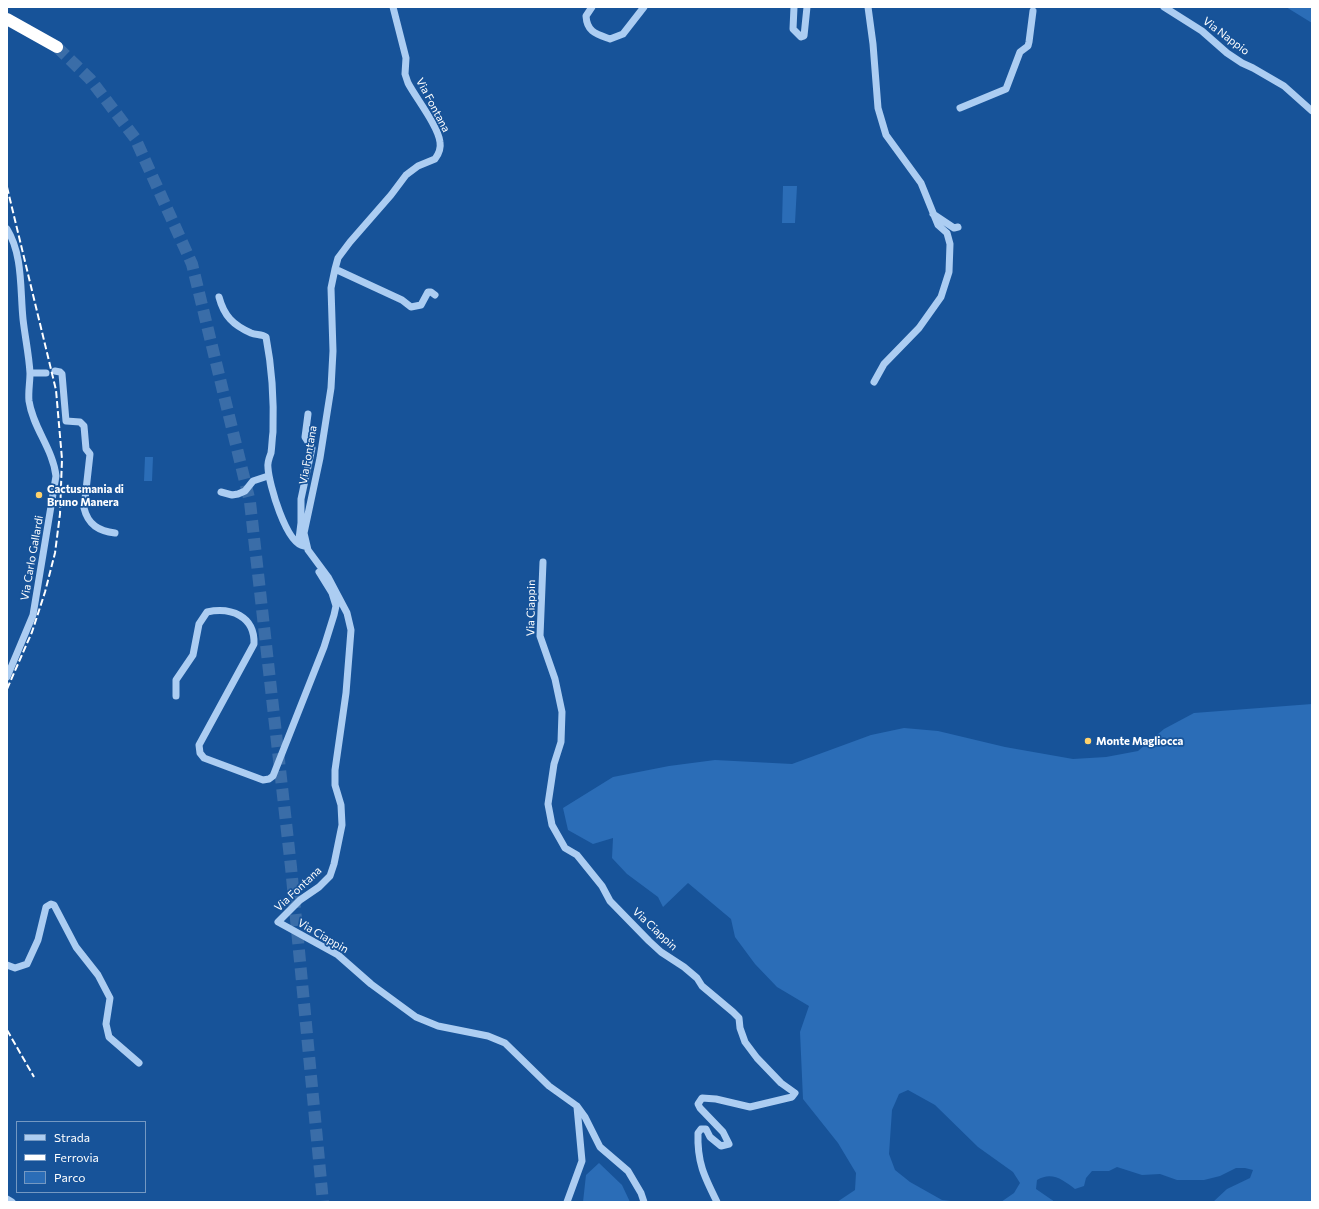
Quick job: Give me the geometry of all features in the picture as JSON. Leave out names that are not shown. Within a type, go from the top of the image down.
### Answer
[{"type":"highway","points":[[7,19],[57,47]]},
{"type":"street","name":"Via Fontana","points":[[278,922],[330,876],[342,825],[341,805],[335,785],[335,770],[346,693],[351,630],[347,613],[328,577],[304,545],[305,524],[320,458],[330,389],[333,351],[331,288],[338,258],[350,242],[391,195],[406,175],[418,166],[435,159],[440,149],[440,142],[436,130],[416,98],[405,74],[406,58],[393,7]]},
{"type":"street","points":[[592,7],[586,16],[589,29],[594,33],[610,39],[623,34],[644,7]]},
{"type":"street","points":[[794,7],[793,30],[801,37],[804,36],[806,28],[807,7]]},
{"type":"street","points":[[868,7],[873,44],[878,108],[886,135],[921,183],[938,225],[946,233],[950,244],[949,272],[941,297],[919,328],[884,364],[874,382]]},
{"type":"street","name":"Via Nappio","points":[[1164,7],[1179,15],[1202,31],[1227,54],[1242,64],[1253,68],[1284,86],[1312,111]]},
{"type":"street","points":[[960,108],[1006,89],[1020,52],[1028,46],[1032,11]]},
{"type":"street","points":[[933,214],[954,228],[958,226]]},
{"type":"street","name":"Via Carlo Gallardi","points":[[7,229],[11,235],[19,267],[23,319],[30,373],[29,400],[33,420],[51,456],[56,476],[33,615],[7,677]]},
{"type":"street","points":[[335,269],[402,300],[411,307],[421,305],[428,292],[431,292],[434,295]]},
{"type":"street","points":[[219,297],[222,309],[228,319],[253,334],[266,337],[274,415],[271,448],[267,466],[268,476],[275,504],[283,521],[304,545]]},
{"type":"street","points":[[55,371],[62,374],[66,421],[80,422],[84,426],[86,449],[90,454],[84,508],[86,516],[88,520],[100,530],[115,533]]},
{"type":"street","points":[[30,373],[46,373]]},
{"type":"street","points":[[304,545],[299,539],[301,499],[311,452],[310,443],[305,437],[308,414]]},
{"type":"street","points":[[221,492],[238,494],[245,491],[253,481],[268,476]]},
{"type":"street","name":"Via Ciappin","points":[[543,562],[540,636],[555,679],[562,712],[561,742],[554,764],[548,804],[552,826],[565,848],[577,855],[585,864],[610,901],[661,952],[684,966],[697,978],[702,986],[739,1018],[740,1028],[745,1042],[757,1058],[781,1083],[795,1093],[792,1097],[750,1107],[716,1099],[702,1098],[698,1104],[700,1108],[723,1132],[729,1144],[726,1146],[721,1146],[715,1142],[706,1129],[702,1129],[698,1133],[699,1159],[706,1180],[717,1202]]},
{"type":"street","points":[[176,696],[176,680],[193,655],[199,624],[207,612],[216,610],[241,615],[248,621],[254,644],[218,711],[202,737],[199,745],[200,753],[204,758],[263,780],[269,779],[273,776],[324,647],[336,606],[332,593],[320,573],[317,564]]},
{"type":"street","points":[[7,966],[15,968],[27,964],[38,940],[46,907],[51,904],[54,906],[76,947],[102,982],[110,998],[106,1024],[109,1037],[139,1063]]},
{"type":"street","name":"Via Ciappin","points":[[278,922],[338,955],[371,984],[416,1017],[438,1026],[488,1036],[506,1043],[549,1086],[577,1106],[585,1117],[600,1147],[628,1171],[644,1202]]},
{"type":"street","points":[[567,1202],[582,1161],[577,1106]]},
{"type":"street","points":[[7,1199],[12,1202]]},
{"type":"green space","points":[[1286,7],[1312,7],[1312,23]]},
{"type":"green space","points":[[783,186],[797,186],[795,223],[782,223]]},
{"type":"green space","points":[[145,457],[153,457],[152,481],[144,481]]},
{"type":"green space","points":[[1312,704],[1312,1202],[1213,1202],[1227,1189],[1250,1178],[1253,1170],[1245,1168],[1236,1168],[1220,1176],[1204,1180],[1177,1180],[1160,1174],[1142,1175],[1117,1167],[1109,1171],[1092,1171],[1086,1178],[1084,1186],[1075,1189],[1057,1178],[1048,1176],[1037,1180],[1036,1189],[1055,1202],[1001,1202],[1014,1193],[1020,1183],[1013,1172],[978,1147],[935,1105],[908,1090],[899,1094],[892,1110],[889,1154],[895,1170],[910,1182],[942,1200],[960,1202],[837,1202],[855,1190],[856,1173],[838,1143],[803,1099],[800,1032],[809,1006],[777,987],[755,964],[735,937],[731,919],[688,883],[663,907],[658,897],[627,874],[612,858],[613,838],[593,844],[568,830],[563,808],[613,777],[669,766],[715,760],[792,764],[871,735],[904,728],[938,731],[1005,747],[1073,759],[1106,757],[1138,751],[1164,729],[1194,713]]},
{"type":"green space","points":[[599,1163],[622,1185],[630,1202],[583,1202],[586,1175]]},
{"type":"tunnel","points":[[57,47],[90,79],[135,138],[192,264],[250,502],[291,867],[323,1202]]},
{"type":"railway","points":[[7,187],[56,390],[62,459],[60,514],[55,553],[45,592],[32,632],[7,689]]},
{"type":"railway","points":[[7,1030],[34,1077]]},
{"type":"place","name":"Cactusmania di Bruno Manera","points":[[39,495]]},
{"type":"place","name":"Monte Magliocca","points":[[1088,741]]}]
